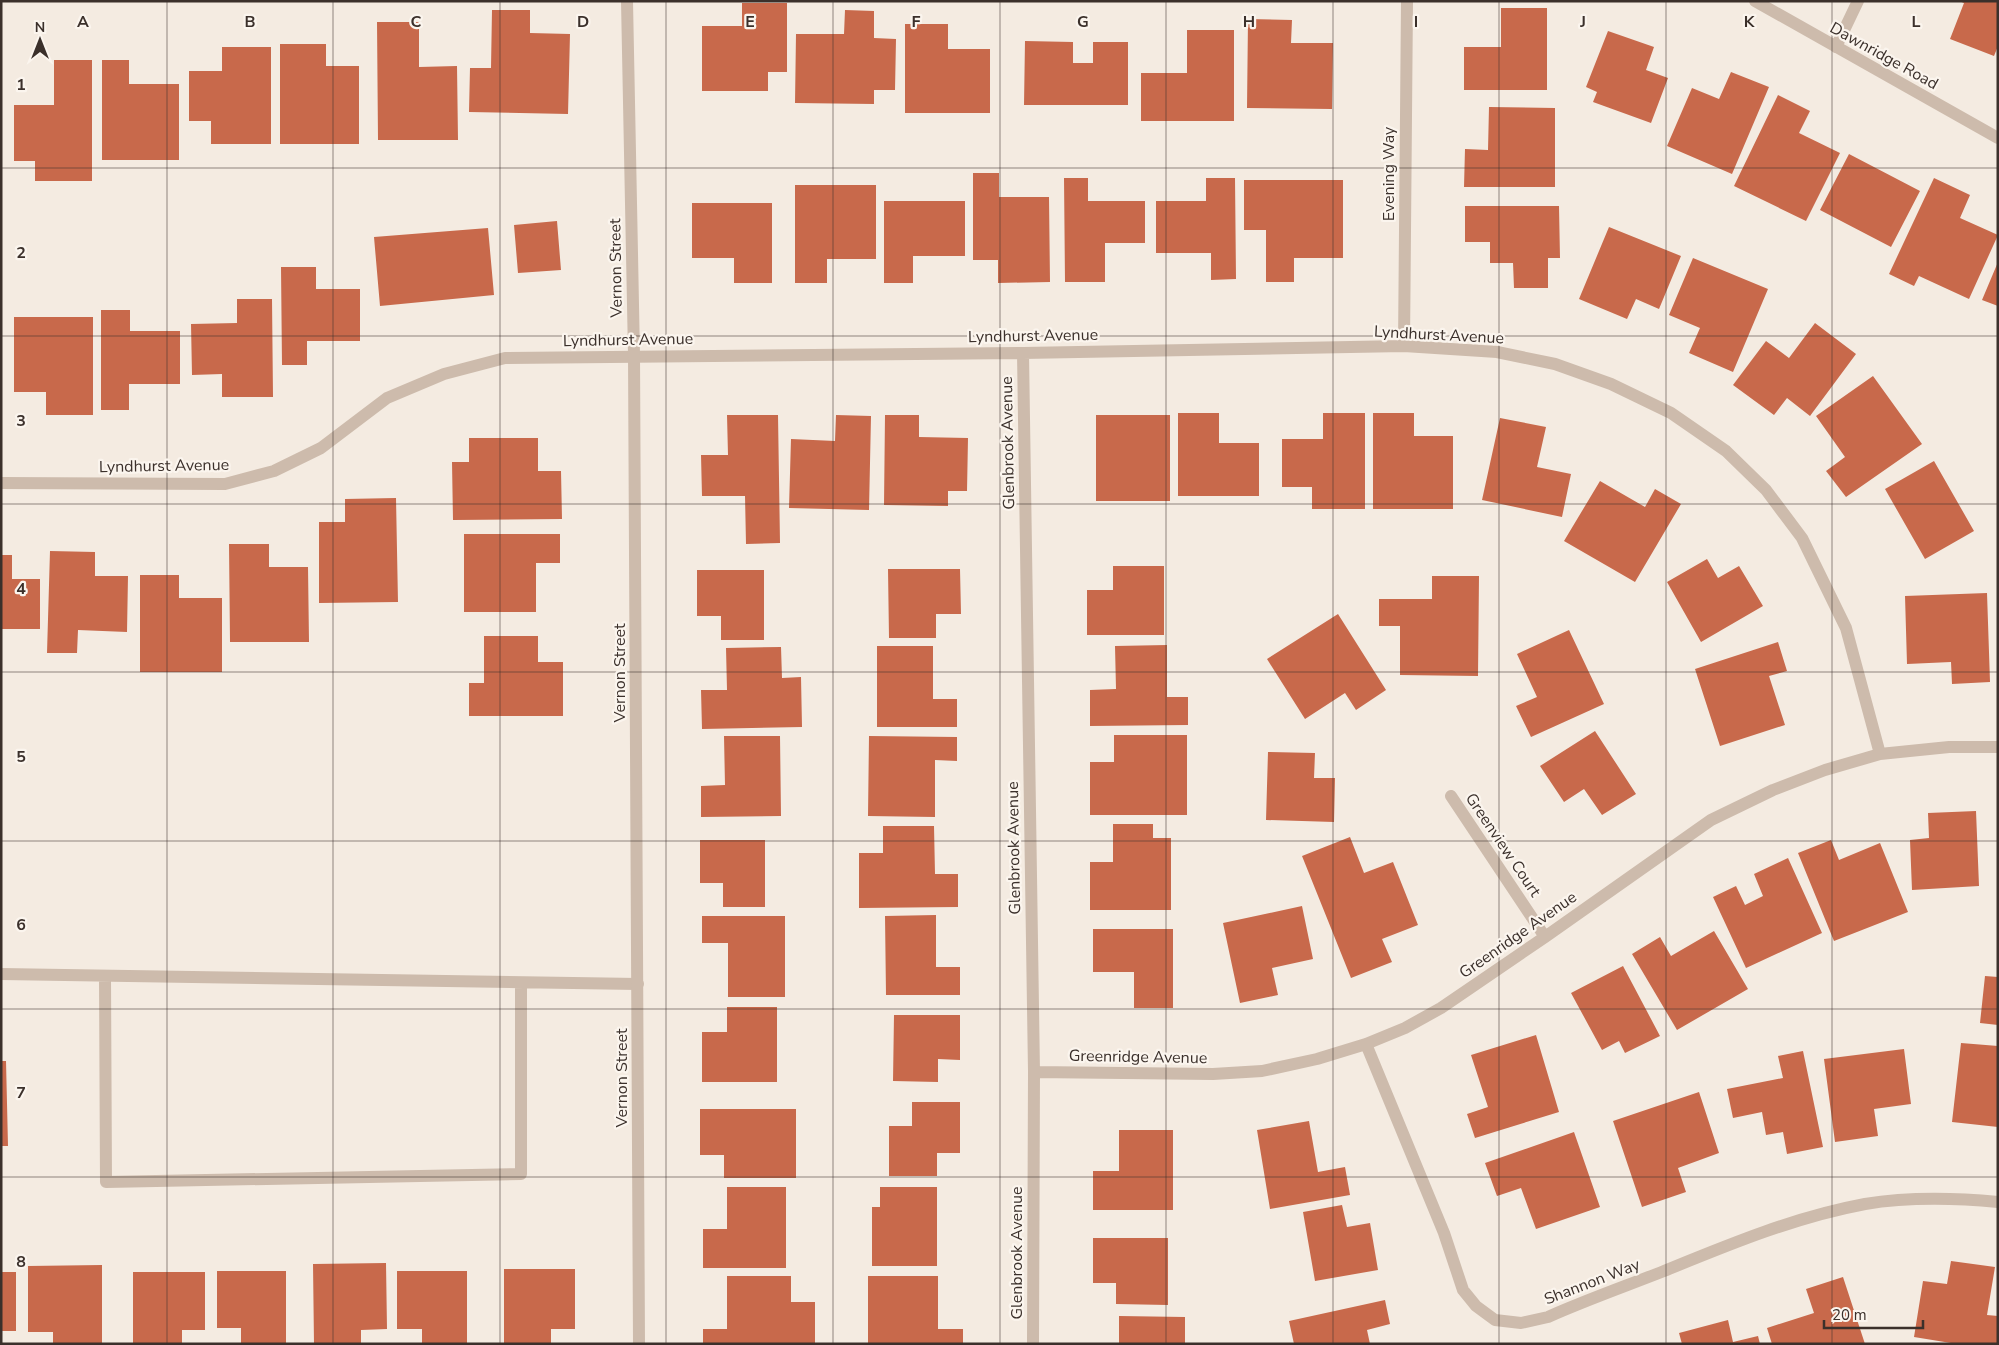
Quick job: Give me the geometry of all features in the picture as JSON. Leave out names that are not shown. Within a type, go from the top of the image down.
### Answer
[{"type":"street","name":"Vernon Street","points":[[627,1],[634,355],[639,1344]]},
{"type":"street","name":"Evening Way","points":[[1404,346],[1407,1]]},
{"type":"street","name":"Dawnridge Road","points":[[1755,1],[1998,138]]},
{"type":"street","points":[[1836,48],[1858,1]]},
{"type":"street","name":"Lyndhurst Avenue","points":[[1,483],[225,484],[274,470],[321,448],[387,398],[444,374],[505,358],[634,355],[1023,353],[1404,346],[1498,352],[1555,364],[1611,384],[1671,413],[1726,451],[1766,490],[1802,538],[1846,628],[1880,754]]},
{"type":"street","name":"Glenbrook Avenue","points":[[1023,353],[1034,1072],[1033,1344]]},
{"type":"street","name":"Greenridge Avenue","points":[[1034,1072],[1213,1074],[1262,1071],[1317,1059],[1366,1044],[1405,1028],[1441,1008],[1711,820],[1773,790],[1880,754],[1950,747],[1998,747]]},
{"type":"street","name":"Greenview Court","points":[[1451,796],[1545,937]]},
{"type":"street","points":[[1,974],[638,984]]},
{"type":"street","points":[[105,976],[106,1182],[521,1174],[521,982]]},
{"type":"street","name":"Shannon Way","points":[[1366,1044],[1444,1233],[1463,1290],[1476,1306],[1495,1320],[1520,1323],[1548,1317],[1774,1228],[1819,1214],[1867,1204],[1912,1200],[1998,1202]]},
{"type":"building","points":[[1959,1],[1998,1],[1998,46],[1994,56],[1950,39],[1964,3]]},
{"type":"building","points":[[742,3],[787,3],[787,72],[768,72],[768,91],[702,91],[702,26],[742,26]]},
{"type":"building","points":[[1501,8],[1547,8],[1547,90],[1464,90],[1464,47],[1501,47]]},
{"type":"building","points":[[492,10],[530,10],[530,33],[570,34],[568,114],[469,112],[470,68],[491,68]]},
{"type":"building","points":[[845,10],[874,11],[874,38],[896,39],[895,90],[874,90],[874,104],[795,103],[796,34],[844,34]]},
{"type":"building","points":[[1248,19],[1292,20],[1291,43],[1333,43],[1332,109],[1247,108]]},
{"type":"building","points":[[377,22],[419,22],[419,67],[457,66],[458,140],[378,140]]},
{"type":"building","points":[[905,24],[948,24],[948,49],[990,49],[990,113],[905,113]]},
{"type":"building","points":[[1187,30],[1234,30],[1234,121],[1141,121],[1141,73],[1187,73]]},
{"type":"building","points":[[1608,31],[1654,47],[1646,70],[1668,78],[1651,123],[1593,102],[1597,92],[1586,87]]},
{"type":"building","points":[[1025,41],[1073,42],[1073,63],[1093,63],[1093,42],[1128,42],[1128,105],[1024,105]]},
{"type":"building","points":[[280,44],[326,44],[326,66],[359,66],[359,144],[280,144]]},
{"type":"building","points":[[222,47],[271,47],[271,144],[211,144],[211,121],[189,121],[189,71],[222,71]]},
{"type":"building","points":[[54,60],[92,60],[92,181],[35,181],[35,161],[14,161],[14,105],[54,105]]},
{"type":"building","points":[[102,60],[129,60],[129,84],[179,84],[179,160],[102,160]]},
{"type":"building","points":[[1731,72],[1769,87],[1732,174],[1667,146],[1692,88],[1719,99]]},
{"type":"building","points":[[1778,95],[1810,111],[1799,133],[1840,153],[1806,221],[1734,186]]},
{"type":"building","points":[[1489,107],[1555,108],[1555,187],[1464,187],[1465,149],[1488,150]]},
{"type":"building","points":[[1849,154],[1920,191],[1891,247],[1820,210]]},
{"type":"building","points":[[973,173],[999,173],[999,197],[1049,197],[1050,282],[998,283],[998,260],[973,260]]},
{"type":"building","points":[[1064,178],[1088,178],[1088,201],[1145,201],[1145,243],[1105,243],[1105,282],[1065,282]]},
{"type":"building","points":[[1206,178],[1235,178],[1236,279],[1211,280],[1211,253],[1156,253],[1156,201],[1206,201]]},
{"type":"building","points":[[1934,178],[1970,195],[1960,218],[1998,235],[1969,299],[1919,276],[1914,286],[1889,274]]},
{"type":"building","points":[[1244,180],[1343,180],[1343,258],[1294,258],[1294,282],[1266,282],[1266,230],[1244,230]]},
{"type":"building","points":[[795,185],[876,185],[876,259],[827,259],[827,283],[795,283]]},
{"type":"building","points":[[884,201],[965,201],[965,256],[913,256],[913,283],[884,283]]},
{"type":"building","points":[[692,203],[772,203],[772,283],[734,283],[734,258],[692,258]]},
{"type":"building","points":[[1465,206],[1559,206],[1560,258],[1548,258],[1548,288],[1514,288],[1513,263],[1490,263],[1490,242],[1465,242]]},
{"type":"building","points":[[557,221],[561,270],[518,273],[514,225]]},
{"type":"building","points":[[1609,227],[1681,256],[1659,309],[1636,299],[1627,319],[1579,299]]},
{"type":"building","points":[[488,228],[494,295],[380,306],[374,237]]},
{"type":"building","points":[[1693,258],[1768,289],[1733,372],[1689,353],[1700,328],[1669,315]]},
{"type":"building","points":[[1998,262],[1998,306],[1982,300]]},
{"type":"building","points":[[281,267],[316,267],[316,289],[360,289],[360,341],[307,341],[307,365],[282,365]]},
{"type":"building","points":[[237,299],[272,299],[273,397],[222,397],[222,374],[192,375],[191,324],[237,323]]},
{"type":"building","points":[[101,310],[130,310],[130,331],[180,331],[180,384],[129,384],[129,410],[101,410]]},
{"type":"building","points":[[14,317],[93,317],[93,415],[46,415],[46,392],[14,392]]},
{"type":"building","points":[[1815,323],[1856,354],[1810,416],[1787,398],[1774,415],[1733,385],[1766,341],[1789,358]]},
{"type":"building","points":[[1873,376],[1922,444],[1846,497],[1826,471],[1845,457],[1816,416]]},
{"type":"building","points":[[1178,413],[1219,413],[1219,443],[1259,443],[1259,496],[1178,496]]},
{"type":"building","points":[[1323,413],[1365,413],[1365,509],[1312,509],[1312,487],[1282,487],[1282,439],[1323,439]]},
{"type":"building","points":[[1373,413],[1414,413],[1414,436],[1453,436],[1453,509],[1373,509]]},
{"type":"building","points":[[727,415],[778,415],[780,543],[746,544],[745,496],[702,496],[701,455],[728,455]]},
{"type":"building","points":[[836,415],[871,416],[869,510],[789,508],[791,439],[835,441]]},
{"type":"building","points":[[885,415],[919,415],[919,437],[968,438],[967,491],[948,491],[948,506],[884,505]]},
{"type":"building","points":[[1096,415],[1170,415],[1170,501],[1096,501]]},
{"type":"building","points":[[1500,418],[1546,427],[1537,467],[1571,474],[1562,517],[1482,500]]},
{"type":"building","points":[[469,438],[538,438],[538,471],[561,471],[562,519],[453,520],[452,462],[469,462]]},
{"type":"building","points":[[1934,461],[1974,531],[1925,559],[1885,489]]},
{"type":"building","points":[[1600,481],[1645,507],[1655,489],[1681,504],[1635,582],[1564,541]]},
{"type":"building","points":[[396,498],[398,602],[319,603],[319,522],[345,522],[345,499]]},
{"type":"building","points":[[464,534],[560,534],[560,563],[536,563],[536,612],[464,612]]},
{"type":"building","points":[[229,544],[269,544],[269,567],[308,567],[309,642],[230,642]]},
{"type":"building","points":[[50,551],[95,552],[95,576],[128,576],[127,632],[78,630],[77,653],[47,653]]},
{"type":"building","points":[[1,555],[12,555],[12,579],[40,579],[40,629],[1,629]]},
{"type":"building","points":[[1707,559],[1718,578],[1739,566],[1763,606],[1701,642],[1667,582]]},
{"type":"building","points":[[1113,566],[1164,566],[1164,635],[1087,635],[1087,590],[1113,590]]},
{"type":"building","points":[[888,569],[960,569],[961,614],[936,614],[936,638],[889,638]]},
{"type":"building","points":[[697,570],[764,570],[764,640],[721,640],[721,616],[697,616]]},
{"type":"building","points":[[140,575],[179,575],[179,598],[222,598],[222,672],[140,672]]},
{"type":"building","points":[[1432,576],[1479,576],[1478,676],[1400,675],[1400,626],[1379,626],[1379,599],[1432,599]]},
{"type":"building","points":[[1987,593],[1990,682],[1952,684],[1951,662],[1907,664],[1905,596]]},
{"type":"building","points":[[1338,614],[1386,690],[1356,710],[1345,693],[1305,719],[1267,659]]},
{"type":"building","points":[[1569,630],[1604,704],[1531,737],[1516,706],[1537,697],[1517,654]]},
{"type":"building","points":[[484,636],[538,636],[538,662],[563,662],[563,716],[469,716],[469,683],[484,683]]},
{"type":"building","points":[[1778,642],[1787,671],[1769,676],[1785,725],[1720,746],[1695,669]]},
{"type":"building","points":[[1167,645],[1167,697],[1188,697],[1188,725],[1090,726],[1090,690],[1116,689],[1115,646]]},
{"type":"building","points":[[877,646],[933,646],[933,699],[957,699],[957,727],[877,727]]},
{"type":"building","points":[[781,647],[782,678],[801,677],[802,727],[702,729],[701,690],[727,690],[726,648]]},
{"type":"building","points":[[1595,731],[1636,794],[1602,815],[1584,789],[1564,802],[1540,766]]},
{"type":"building","points":[[1114,735],[1187,735],[1187,815],[1090,815],[1090,762],[1114,762]]},
{"type":"building","points":[[724,736],[780,736],[781,816],[701,817],[701,786],[725,785]]},
{"type":"building","points":[[869,736],[957,737],[957,761],[935,760],[935,817],[868,816]]},
{"type":"building","points":[[1268,752],[1315,753],[1314,778],[1335,778],[1334,822],[1266,820]]},
{"type":"building","points":[[1976,811],[1979,886],[1912,890],[1910,840],[1929,838],[1928,813]]},
{"type":"building","points":[[1113,824],[1153,824],[1153,838],[1171,838],[1171,910],[1090,910],[1090,862],[1113,862]]},
{"type":"building","points":[[883,826],[934,826],[935,874],[958,874],[958,907],[859,908],[859,853],[883,853]]},
{"type":"building","points":[[1350,837],[1364,873],[1393,862],[1418,925],[1382,939],[1392,962],[1351,978],[1302,856]]},
{"type":"building","points":[[700,840],[765,840],[765,907],[723,907],[723,883],[700,883]]},
{"type":"building","points":[[1831,840],[1839,860],[1880,843],[1908,912],[1834,941],[1798,853]]},
{"type":"building","points":[[1788,858],[1822,933],[1746,968],[1713,897],[1736,886],[1745,905],[1763,896],[1754,874]]},
{"type":"building","points":[[1302,906],[1313,959],[1272,968],[1278,995],[1240,1003],[1223,923]]},
{"type":"building","points":[[936,915],[936,967],[960,967],[960,995],[886,995],[885,916]]},
{"type":"building","points":[[702,916],[785,916],[785,997],[728,997],[728,943],[702,943]]},
{"type":"building","points":[[1093,929],[1173,929],[1173,1008],[1134,1008],[1134,972],[1093,972]]},
{"type":"building","points":[[1714,931],[1748,989],[1677,1030],[1632,954],[1660,937],[1671,956]]},
{"type":"building","points":[[1623,966],[1660,1036],[1625,1053],[1619,1041],[1602,1050],[1571,993]]},
{"type":"building","points":[[1985,976],[1998,977],[1998,1025],[1980,1023]]},
{"type":"building","points":[[727,1007],[777,1007],[777,1082],[702,1082],[702,1032],[727,1032]]},
{"type":"building","points":[[894,1015],[960,1015],[960,1060],[938,1059],[938,1082],[893,1081]]},
{"type":"building","points":[[1536,1035],[1559,1112],[1475,1138],[1467,1114],[1488,1107],[1471,1055]]},
{"type":"building","points":[[1961,1043],[1998,1046],[1998,1127],[1952,1122]]},
{"type":"building","points":[[1904,1049],[1911,1104],[1874,1109],[1878,1136],[1835,1142],[1824,1059]]},
{"type":"building","points":[[1803,1051],[1823,1147],[1787,1154],[1783,1132],[1766,1135],[1762,1112],[1733,1118],[1727,1089],[1783,1078],[1778,1056]]},
{"type":"building","points":[[1,1061],[6,1061],[8,1146],[1,1146]]},
{"type":"building","points":[[1699,1092],[1719,1153],[1678,1168],[1686,1192],[1642,1207],[1613,1121]]},
{"type":"building","points":[[912,1102],[960,1102],[960,1153],[937,1153],[937,1176],[889,1176],[889,1126],[912,1126]]},
{"type":"building","points":[[700,1109],[796,1109],[796,1178],[724,1178],[724,1155],[700,1155]]},
{"type":"building","points":[[1309,1121],[1318,1172],[1345,1167],[1350,1195],[1270,1209],[1257,1130]]},
{"type":"building","points":[[1119,1130],[1173,1130],[1173,1210],[1093,1210],[1093,1171],[1119,1171]]},
{"type":"building","points":[[1574,1132],[1600,1207],[1536,1229],[1521,1188],[1497,1196],[1485,1163]]},
{"type":"building","points":[[727,1187],[786,1187],[786,1268],[703,1268],[703,1229],[727,1229]]},
{"type":"building","points":[[880,1187],[937,1187],[937,1266],[872,1266],[872,1207],[880,1207]]},
{"type":"building","points":[[1342,1205],[1347,1227],[1370,1223],[1378,1270],[1315,1281],[1303,1212]]},
{"type":"building","points":[[1093,1238],[1168,1238],[1168,1305],[1116,1304],[1116,1283],[1093,1283]]},
{"type":"building","points":[[1951,1261],[1995,1267],[1987,1315],[1998,1316],[1998,1344],[1957,1344],[1914,1337],[1923,1281],[1947,1284]]},
{"type":"building","points":[[386,1263],[387,1329],[361,1330],[361,1344],[314,1344],[313,1264]]},
{"type":"building","points":[[102,1265],[102,1344],[53,1344],[53,1332],[28,1332],[28,1266]]},
{"type":"building","points":[[504,1269],[575,1269],[575,1329],[551,1329],[551,1344],[504,1344]]},
{"type":"building","points":[[217,1271],[286,1271],[286,1344],[241,1344],[241,1328],[217,1328]]},
{"type":"building","points":[[397,1271],[467,1271],[467,1344],[422,1344],[422,1329],[397,1329]]},
{"type":"building","points":[[1,1272],[16,1272],[16,1331],[1,1331]]},
{"type":"building","points":[[133,1272],[205,1272],[205,1330],[182,1330],[182,1344],[133,1344]]},
{"type":"building","points":[[727,1276],[791,1276],[791,1302],[815,1302],[815,1344],[703,1344],[703,1329],[727,1329]]},
{"type":"building","points":[[868,1276],[938,1276],[938,1329],[963,1329],[963,1344],[868,1344]]},
{"type":"building","points":[[1843,1277],[1865,1344],[1772,1344],[1767,1328],[1814,1313],[1806,1289]]},
{"type":"building","points":[[1385,1300],[1390,1324],[1367,1330],[1370,1344],[1294,1344],[1289,1321]]},
{"type":"building","points":[[1119,1316],[1185,1317],[1185,1344],[1119,1344]]},
{"type":"building","points":[[1728,1320],[1733,1342],[1758,1336],[1760,1344],[1682,1344],[1679,1333]]}]
